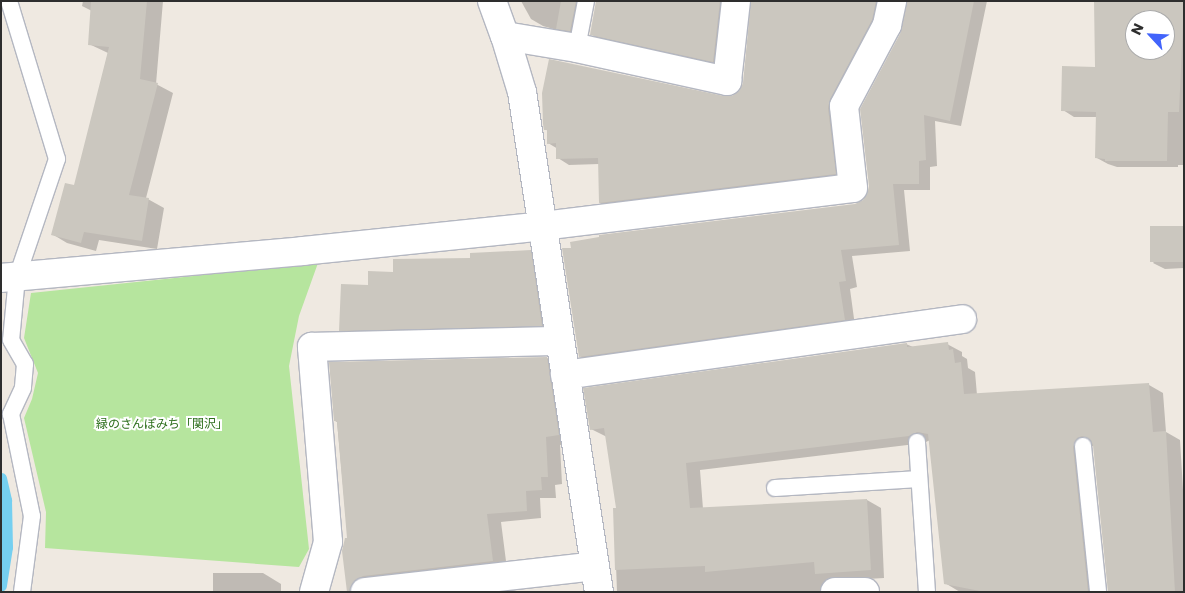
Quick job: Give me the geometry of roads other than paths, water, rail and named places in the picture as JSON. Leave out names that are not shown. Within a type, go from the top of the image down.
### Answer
[{"type":"street","points":[[365,592],[597,579],[522,92],[492,1]]},
{"type":"street","points":[[505,36],[578,48],[728,81],[736,1]]},
{"type":"street","points":[[9,277],[303,251],[543,226],[853,188],[844,106],[888,25],[892,1]]},
{"type":"street","points":[[565,375],[962,319]]},
{"type":"street","points":[[314,592],[328,542],[312,347],[560,341]]},
{"type":"street","points":[[835,592],[865,592]]},
{"type":"lane","points":[[9,1],[57,159],[9,277],[11,340],[25,364],[23,388],[11,414],[32,516],[22,592]]},
{"type":"lane","points":[[578,48],[586,1]]},
{"type":"lane","points":[[917,442],[927,592]]},
{"type":"lane","points":[[1083,446],[1098,592]]},
{"type":"lane","points":[[775,488],[919,479]]},
{"type":"waterway","points":[[1,478],[6,500],[7,547],[1,586]]},
{"type":"park label","name":"緑のさんぽみち「関沢」","points":[[162,424]]}]
